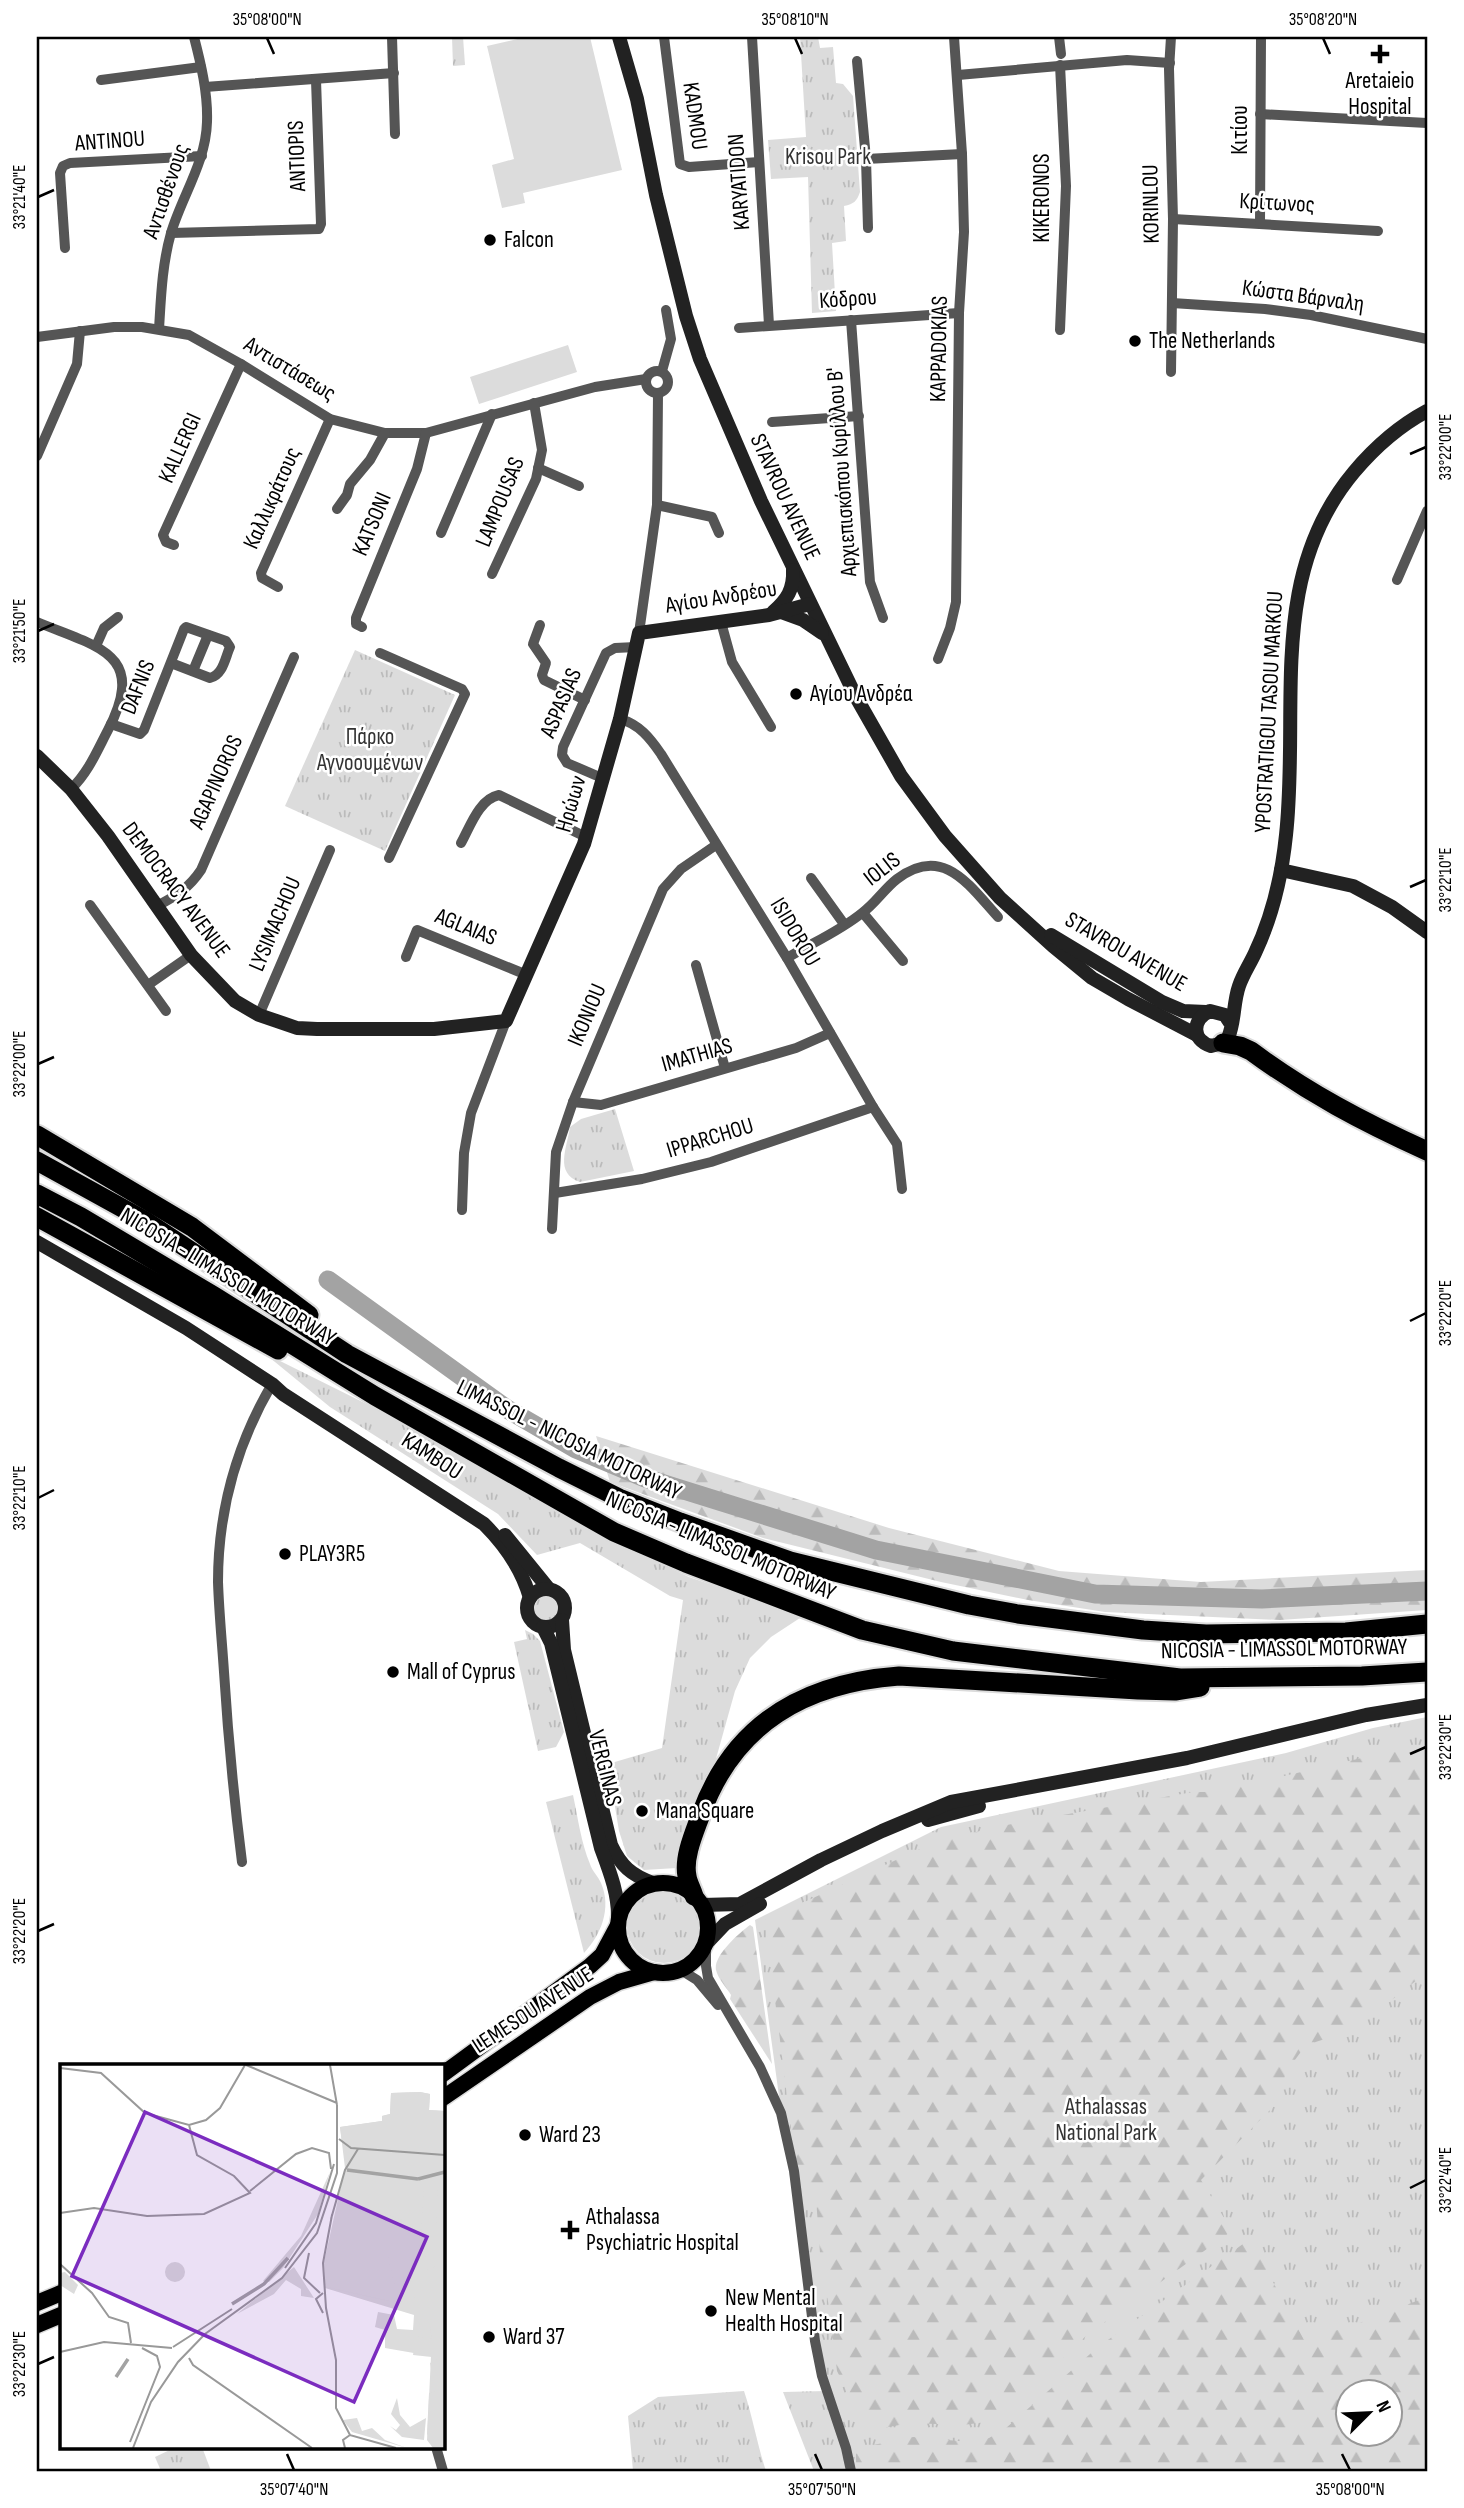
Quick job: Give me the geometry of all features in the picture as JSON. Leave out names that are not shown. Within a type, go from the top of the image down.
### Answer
[{"type":"highway","points":[[1223,1043],[1251,1051],[1317,1097],[1427,1152]]},
{"type":"highway","points":[[37,1135],[192,1227],[323,1327],[418,1393]]},
{"type":"highway","name":"LIMASSOL - NICOSIA MOTORWAY","points":[[37,1161],[144,1220],[232,1276],[313,1333],[559,1468],[619,1498],[790,1561],[969,1605],[1143,1630],[1206,1634],[1346,1632],[1427,1624]]},
{"type":"highway","name":"NICOSIA - LIMASSOL MOTORWAY","points":[[37,1194],[214,1296],[375,1395],[614,1532],[685,1563],[862,1630],[953,1651],[1180,1678],[1362,1676],[1427,1672]]},
{"type":"highway","points":[[37,1217],[284,1353],[375,1395]]},
{"type":"highway","points":[[698,1901],[686,1874],[689,1854],[708,1794],[720,1770],[737,1748],[755,1729],[794,1703],[860,1680],[899,1676],[1138,1690],[1175,1690],[1238,1679]]},
{"type":"main road","name":"STAVROU AVENUE","points":[[618,37],[637,99],[656,195],[699,359],[761,501],[810,604],[856,697],[901,776],[945,836],[1000,898],[1053,946],[1092,978],[1197,1035]]},
{"type":"main road","name":"YPOSTRATIGOU TASOU MARKOU","points":[[1231,1024],[1235,999],[1270,911],[1281,870],[1291,772],[1293,624],[1304,563],[1318,526],[1345,483],[1381,443],[1427,411]]},
{"type":"main road","points":[[793,567],[790,593],[774,613],[810,623],[826,637]]},
{"type":"main road","name":"Αγίου Ανδρέου","points":[[637,640],[810,604]]},
{"type":"main road","name":"Ηρώων","points":[[506,1021],[586,837],[620,719],[637,640]]},
{"type":"main road","name":"DEMOCRACY AVENUE","points":[[37,756],[71,789],[108,836],[191,955],[235,1001],[258,1015],[297,1028],[317,1029],[434,1029],[506,1021]]},
{"type":"main road","points":[[1281,870],[1353,887],[1392,907],[1427,932]]},
{"type":"main road","name":"STAVROU AVENUE","points":[[1026,920],[1162,1002],[1183,1011],[1208,1012]]},
{"type":"main road","name":"YPOSTRATIGOU TASOU MARKOU","points":[[1208,1012],[1244,973]]},
{"type":"main road","points":[[1208,1012],[1221,1012],[1231,1024],[1228,1038],[1223,1043],[1211,1046],[1197,1035],[1197,1021],[1208,1012]]},
{"type":"main road","name":"KAMBOU","points":[[37,1242],[187,1328],[283,1394],[484,1524],[497,1537],[518,1568],[530,1598]]},
{"type":"main road","name":"KAMBOU","points":[[272,1384],[290,1391],[479,1513],[502,1531],[548,1588]]},
{"type":"main road","points":[[548,1588],[562,1597],[566,1612],[562,1620],[557,1625],[543,1627],[532,1621],[527,1608],[530,1598],[534,1592],[548,1588]]},
{"type":"main road","name":"VERGINAS","points":[[562,1620],[564,1650],[611,1846],[621,1864],[636,1877],[653,1883]]},
{"type":"main road","name":"VERGINAS","points":[[543,1627],[551,1643],[601,1848],[612,1878],[618,1905],[618,1923]]},
{"type":"main road","points":[[698,1901],[740,1904],[833,1854],[951,1802],[1186,1758],[1366,1715],[1427,1705]]},
{"type":"main road","points":[[706,1944],[709,1931],[707,1918],[698,1901],[682,1887],[667,1882],[653,1883],[640,1888],[622,1907],[618,1923],[620,1942],[628,1956],[639,1966],[668,1974],[681,1970],[698,1958],[706,1944],[725,1924],[750,1909],[836,1862],[930,1819],[967,1809],[1150,1774],[1289,1740],[1317,1728]]},
{"type":"main road","name":"LEMESOU AVENUE","points":[[444,2073],[590,1966],[602,1955],[618,1923]]},
{"type":"main road","name":"LEMESOU AVENUE","points":[[444,2097],[590,1997],[619,1982],[654,1972]]},
{"type":"main road","points":[[37,2303],[60,2293]]},
{"type":"main road","points":[[37,2325],[60,2315]]},
{"type":"street","name":"Αντισθένους","points":[[159,329],[162,276],[171,233],[202,156],[208,121],[205,87],[194,37]]},
{"type":"street","points":[[392,37],[396,134]]},
{"type":"street","name":"KADMOU","points":[[664,37],[680,164],[689,167],[759,162]]},
{"type":"street","name":"KARYATIDON","points":[[752,37],[769,325]]},
{"type":"street","name":"KAPPADOKIAS","points":[[938,659],[950,628],[956,602],[959,313],[964,232],[954,37]]},
{"type":"street","name":"KIKERONOS","points":[[1059,37],[1066,186],[1060,330]]},
{"type":"street","name":"KORINLOU","points":[[1171,37],[1171,372]]},
{"type":"street","name":"Κιτίου","points":[[1260,223],[1261,37]]},
{"type":"street","points":[[958,75],[1061,60],[1170,63]]},
{"type":"street","points":[[857,61],[866,159],[868,228]]},
{"type":"street","points":[[101,80],[201,66]]},
{"type":"street","points":[[205,87],[394,73]]},
{"type":"street","name":"ANTIOPIS","points":[[171,233],[319,229],[321,224],[316,80]]},
{"type":"street","points":[[1260,114],[1427,123]]},
{"type":"street","points":[[866,159],[962,154]]},
{"type":"street","name":"ANTINOU","points":[[65,248],[60,173],[63,166],[70,163],[202,156]]},
{"type":"street","name":"Κρίτωνος","points":[[1173,219],[1378,231]]},
{"type":"street","name":"Κώστα Βάρναλη","points":[[1172,303],[1311,315],[1427,339]]},
{"type":"street","points":[[662,372],[671,339],[666,310]]},
{"type":"street","name":"Κόδρου","points":[[739,328],[959,313]]},
{"type":"street","name":"Αρχιεπισκόπου Κυρίλλου Β'","points":[[851,320],[870,582],[883,618]]},
{"type":"street","name":"Αντιστάσεως","points":[[37,337],[114,327],[159,329],[189,335],[241,363],[330,419],[385,433],[426,433],[595,387],[646,379]]},
{"type":"street","points":[[37,456],[77,364],[80,331]]},
{"type":"street","name":"KALLERGI","points":[[174,545],[166,541],[163,535],[241,363]]},
{"type":"street","points":[[654,371],[662,372],[667,377],[668,384],[665,391],[658,394],[648,390],[646,379],[654,371]]},
{"type":"street","name":"Ηρώων","points":[[637,640],[657,505],[658,394]]},
{"type":"street","name":"LAMPOUSAS","points":[[492,574],[536,478],[542,450],[534,403]]},
{"type":"street","points":[[441,533],[492,414]]},
{"type":"street","points":[[772,422],[859,416]]},
{"type":"street","name":"Καλλικράτους","points":[[278,587],[262,578],[261,573],[330,419]]},
{"type":"street","points":[[337,509],[347,495],[350,484],[370,460],[385,433]]},
{"type":"street","name":"KATSONI","points":[[362,627],[356,624],[356,618],[417,469],[426,433]]},
{"type":"street","points":[[538,468],[579,486]]},
{"type":"street","points":[[657,505],[712,517],[719,533]]},
{"type":"street","points":[[1397,580],[1427,511]]},
{"type":"street","points":[[96,646],[104,628],[118,617]]},
{"type":"street","points":[[37,622],[96,646],[111,657],[123,678],[124,690],[111,724],[84,775],[71,789]]},
{"type":"street","points":[[721,622],[732,662],[771,727]]},
{"type":"street","points":[[541,625],[533,644],[546,663],[542,675],[544,680],[585,700]]},
{"type":"street","name":"DAFNIS","points":[[111,724],[140,734],[186,627],[208,635]]},
{"type":"street","points":[[171,663],[210,678],[215,677],[219,674],[230,647],[226,641],[208,635],[193,671]]},
{"type":"street","name":"ASPASIAS","points":[[603,778],[567,763],[562,755],[606,653],[637,640]]},
{"type":"street","points":[[380,653],[463,689],[465,694],[388,858]]},
{"type":"street","name":"AGAPINOROS","points":[[157,906],[183,892],[201,870],[294,657]]},
{"type":"street","name":"ISIDOROU","points":[[620,719],[633,722],[649,737],[787,958],[897,1144],[902,1189]]},
{"type":"street","points":[[461,843],[484,802],[499,795],[586,837]]},
{"type":"street","name":"IKONIOU","points":[[552,1229],[556,1152],[573,1102],[663,889],[681,869],[716,845]]},
{"type":"street","name":"LYSIMACHOU","points":[[258,1015],[330,850]]},
{"type":"street","name":"IOLIS","points":[[787,958],[863,913],[897,879],[918,867],[946,867],[961,876],[998,917]]},
{"type":"street","points":[[811,878],[844,924]]},
{"type":"street","points":[[90,905],[166,1011]]},
{"type":"street","points":[[863,913],[903,961]]},
{"type":"street","name":"AGLAIAS","points":[[406,957],[417,930],[527,975]]},
{"type":"street","points":[[148,985],[191,955]]},
{"type":"street","points":[[696,965],[725,1068]]},
{"type":"street","name":"Ηρώων","points":[[463,1210],[464,1153],[471,1113],[506,1021]]},
{"type":"street","name":"IMATHIAS","points":[[573,1102],[601,1105],[796,1048],[830,1032]]},
{"type":"street","name":"IPPARCHOU","points":[[555,1193],[642,1179],[711,1162],[873,1107]]},
{"type":"street","points":[[242,1862],[230,1768],[218,1580],[224,1512],[238,1455],[253,1417],[272,1384]]},
{"type":"street","points":[[706,1944],[707,1973],[733,2024],[760,2067],[781,2113],[794,2171],[815,2341],[822,2376],[851,2471]]},
{"type":"street","points":[[681,1970],[697,1980],[733,2024]]},
{"type":"street","points":[[436,2448],[443,2471]]},
{"type":"green space","points":[[452,37],[463,37],[465,65],[453,66]]},
{"type":"green space","points":[[526,37],[590,37],[622,170],[523,193],[525,203],[502,208],[492,165],[514,159],[487,46]]},
{"type":"green space","name":"Krisou Park","points":[[800,37],[818,37],[820,48],[833,47],[836,83],[843,84],[853,96],[860,192],[855,202],[844,206],[846,241],[832,243],[836,311],[812,313],[808,177],[771,179],[768,140],[806,137]]},
{"type":"green space","points":[[568,345],[577,372],[479,404],[470,377]]},
{"type":"green space","name":"Πάρκο Αγνοουμένων","points":[[355,650],[455,695],[385,851],[285,806]]},
{"type":"green space","points":[[615,1109],[634,1171],[580,1182],[572,1178],[567,1173],[564,1159],[570,1127],[581,1119]]},
{"type":"green space","points":[[264,1353],[419,1430],[611,1540],[689,1577],[803,1616],[771,1637],[750,1658],[735,1691],[712,1773],[677,1868],[644,1870],[627,1856],[619,1831],[608,1764],[662,1748],[683,1600],[670,1596],[580,1543],[537,1555],[498,1514],[330,1407]]},
{"type":"green space","points":[[596,1436],[889,1528],[1059,1571],[1201,1582],[1427,1570],[1427,1610],[1280,1620],[1105,1612],[941,1582],[763,1538],[610,1482]]},
{"type":"green space","points":[[546,1595],[556,1599],[560,1609],[556,1619],[546,1623],[536,1619],[532,1609],[536,1599]]},
{"type":"green space","points":[[525,1630],[540,1641],[564,1732],[556,1747],[538,1751],[514,1642],[527,1639]]},
{"type":"green space","name":"Athalassas National Park","points":[[1427,1717],[1427,2471],[814,2471],[783,2392],[826,2391],[790,2177],[755,1920],[941,1827],[1286,1753],[1373,1728]]},
{"type":"green space","name":"Athalassas National Park","points":[[1427,1746],[1427,1972],[1373,2015],[1341,2036],[1332,2025],[1325,2039],[1306,2045],[1286,2072],[1278,2102],[1201,2180],[1232,2231],[1088,2334],[1040,2380],[986,2422],[963,2425],[910,2423],[867,2431],[837,2371],[821,2267],[815,2184],[798,2184],[765,1920],[931,1844],[995,1827],[1193,1792],[1215,1792],[1366,1757]]},
{"type":"green space","points":[[573,1795],[584,1848],[601,1883],[605,1902],[600,1930],[584,1953],[546,1802]]},
{"type":"green space","points":[[664,1889],[678,1892],[690,1900],[698,1912],[701,1926],[698,1940],[690,1952],[678,1960],[664,1963],[650,1960],[638,1952],[630,1940],[627,1926],[630,1912],[638,1900],[650,1892]]},
{"type":"green space","points":[[750,1925],[753,1927],[772,2064],[730,1999],[731,1995],[716,1970],[718,1958]]},
{"type":"green space","points":[[1250,2239],[1304,2340],[1354,2325],[1427,2297],[1427,2457],[1387,2471],[856,2471],[856,2454],[868,2446],[913,2437],[970,2442],[989,2438],[1006,2428],[1098,2347]]},
{"type":"green space","points":[[744,2391],[766,2471],[633,2471],[628,2416],[658,2397]]},
{"type":"green space","points":[[174,2448],[202,2448],[211,2471],[161,2471],[155,2457]]},
{"type":"waterway","points":[[328,1280],[507,1409],[576,1449],[645,1478],[876,1550],[1095,1594],[1262,1599],[1427,1591]]},
{"type":"place","name":"Aretaieio Hospital","points":[[1380,54]]},
{"type":"place","name":"Falcon","points":[[490,240]]},
{"type":"place","name":"The Netherlands","points":[[1135,341]]},
{"type":"place","name":"Αγίου Ανδρέα","points":[[796,694]]},
{"type":"place","name":"PLAY3R5","points":[[285,1554]]},
{"type":"place","name":"Mall of Cyprus","points":[[393,1672]]},
{"type":"place","name":"Mana Square","points":[[642,1811]]},
{"type":"place","name":"Ward 23","points":[[525,2135]]},
{"type":"place","name":"Athalassa Psychiatric Hospital","points":[[570,2230]]},
{"type":"place","name":"New Mental Health Hospital","points":[[711,2311]]},
{"type":"place","name":"Ward 37","points":[[489,2337]]}]
